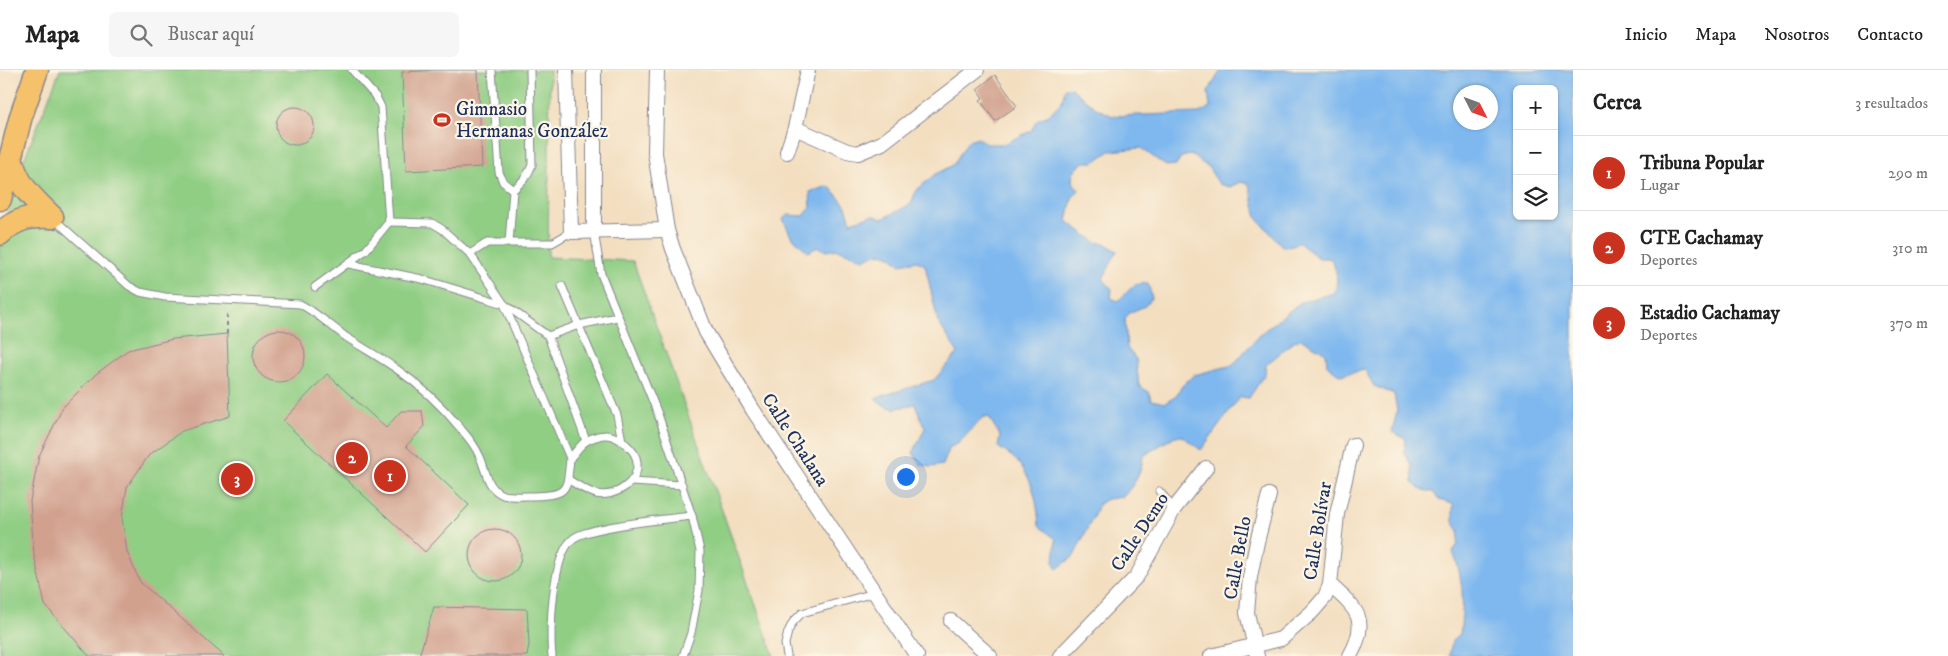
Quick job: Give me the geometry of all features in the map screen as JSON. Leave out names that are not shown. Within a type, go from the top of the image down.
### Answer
[{"type":"main road","points":[[0,198],[21,116],[37,70]]},
{"type":"main road","points":[[11,158],[15,173],[23,186],[52,217]]},
{"type":"main road","points":[[0,234],[20,220],[35,216],[52,217]]},
{"type":"street","points":[[566,70],[571,232],[594,230],[667,230]]},
{"type":"street","points":[[594,70],[594,230]]},
{"type":"street","name":"Calle Chalana","points":[[657,70],[655,152],[667,230],[672,249],[706,332],[753,410],[917,656]]},
{"type":"street","points":[[786,152],[795,128],[808,70]]},
{"type":"street","points":[[795,128],[847,151],[858,153],[882,143],[977,70]]},
{"type":"street","name":"Calle Bolívar","points":[[1210,656],[1256,650],[1282,639],[1312,612],[1325,597],[1330,585],[1337,514],[1353,445]]},
{"type":"street","name":"Calle Demo","points":[[1060,656],[1137,576],[1174,509],[1206,468]]},
{"type":"street","name":"Calle Bello","points":[[1256,650],[1247,614],[1250,578],[1269,495]]},
{"type":"street","points":[[1330,585],[1353,605],[1358,615],[1360,625],[1355,647],[1350,656]]},
{"type":"street","points":[[951,621],[990,656]]},
{"type":"lane","points":[[315,287],[366,250],[389,222],[382,107],[376,97],[352,70]]},
{"type":"lane","points":[[492,70],[499,172],[504,182],[512,190]]},
{"type":"lane","points":[[509,243],[512,190],[525,178],[532,165],[530,70]]},
{"type":"lane","points":[[52,217],[124,281],[140,292],[165,297],[300,304],[313,311],[346,336],[398,370],[442,407],[464,431],[480,457],[493,488],[503,495],[555,495],[564,488],[569,480],[570,458],[504,304],[470,254],[442,229],[432,223],[389,222]]},
{"type":"lane","points":[[594,230],[601,274],[658,414],[692,516],[700,551],[698,590],[690,633],[683,656]]},
{"type":"lane","points":[[470,254],[487,243],[552,243],[571,232]]},
{"type":"lane","points":[[349,264],[422,279],[504,304],[548,336],[586,441]]},
{"type":"lane","points":[[562,286],[617,415],[622,441]]},
{"type":"lane","points":[[548,336],[579,325],[618,317]]},
{"type":"lane","points":[[569,480],[586,490],[598,494],[609,494],[620,490],[630,482],[638,464],[633,451],[622,441],[605,435],[586,441],[570,458]]},
{"type":"lane","points":[[630,482],[682,485]]},
{"type":"lane","points":[[1159,491],[1174,509]]},
{"type":"lane","points":[[552,656],[550,642],[553,597],[562,554],[575,537],[598,529],[692,516]]},
{"type":"lane","points":[[787,656],[785,644],[788,632],[793,622],[802,613],[874,592]]},
{"type":"path","points":[[227,334],[228,300]]},
{"type":"green space","points":[[60,70],[550,70],[548,257],[633,261],[774,656],[0,656],[0,246],[15,182]]},
{"type":"water","points":[[1221,70],[1573,70],[1573,656],[1449,656],[1452,641],[1460,634],[1462,612],[1461,583],[1453,552],[1458,544],[1459,531],[1453,522],[1453,504],[1439,500],[1433,492],[1419,489],[1413,483],[1412,466],[1404,452],[1406,439],[1392,432],[1397,411],[1394,394],[1374,386],[1365,370],[1340,375],[1327,365],[1326,353],[1302,339],[1294,341],[1266,365],[1265,374],[1249,398],[1240,397],[1201,450],[1182,436],[1175,436],[1143,456],[1139,474],[1131,487],[1123,497],[1107,499],[1100,503],[1074,556],[1057,569],[1054,563],[1056,539],[1039,526],[1036,500],[1031,484],[1017,461],[998,447],[1000,436],[989,417],[983,417],[959,443],[950,447],[943,465],[931,467],[921,465],[913,453],[925,428],[915,404],[890,408],[875,398],[934,380],[958,353],[938,322],[925,265],[917,261],[900,264],[883,254],[863,259],[838,249],[826,251],[818,247],[808,252],[791,236],[783,219],[788,215],[804,216],[811,207],[810,192],[829,186],[846,206],[851,222],[873,215],[882,219],[911,204],[916,191],[934,175],[953,165],[968,141],[978,138],[986,144],[1004,144],[1031,131],[1037,120],[1049,115],[1062,101],[1065,88],[1071,88],[1096,108],[1113,116],[1199,113],[1210,107],[1208,92]],"holes":[[[1141,148],[1166,166],[1176,165],[1181,157],[1191,155],[1208,167],[1219,184],[1230,187],[1240,182],[1249,184],[1257,218],[1281,245],[1285,247],[1299,243],[1319,258],[1330,258],[1336,275],[1334,293],[1301,302],[1260,334],[1233,365],[1194,375],[1182,386],[1175,397],[1165,403],[1151,400],[1149,392],[1139,386],[1136,359],[1127,348],[1125,319],[1129,313],[1145,306],[1152,298],[1148,283],[1134,285],[1118,301],[1111,298],[1112,289],[1103,279],[1117,251],[1104,243],[1097,243],[1067,221],[1072,198],[1079,190],[1072,181],[1073,173],[1083,162],[1094,162],[1110,151]]]},
{"type":"building","name":"Gimnasio Hermanas González","points":[[478,70],[482,167],[406,171],[402,72]]},
{"type":"building","points":[[995,75],[1017,106],[995,121],[980,100],[983,98],[977,89]]},
{"type":"building","points":[[295,107],[309,112],[314,126],[309,140],[295,145],[281,140],[276,126],[281,112]]},
{"type":"building","points":[[279,330],[289,332],[297,338],[303,346],[305,356],[303,366],[297,374],[289,380],[279,382],[269,380],[261,374],[255,366],[253,356],[255,346],[261,338],[269,332]]},
{"type":"building","points":[[227,334],[230,416],[182,431],[149,455],[127,487],[122,518],[127,552],[140,582],[224,656],[89,656],[45,605],[34,555],[30,501],[39,456],[63,407],[96,374],[128,350],[173,339]]},
{"type":"building","points":[[327,374],[386,428],[401,411],[422,411],[424,427],[406,446],[469,505],[425,552],[283,421]]},
{"type":"building","points":[[495,529],[509,533],[517,541],[521,555],[517,569],[509,577],[495,581],[481,577],[473,569],[469,555],[473,541],[481,533]]},
{"type":"building","points":[[434,607],[527,609],[529,644],[527,656],[419,656]]},
{"type":"place","name":"Gimnasio Hermanas González","points":[[442,120]]},
{"type":"place","name":"CTE Cachamay","points":[[352,458]]},
{"type":"place","name":"Tribuna Popular","points":[[390,476]]},
{"type":"place","name":"Estadio Cachamay","points":[[237,479]]}]
